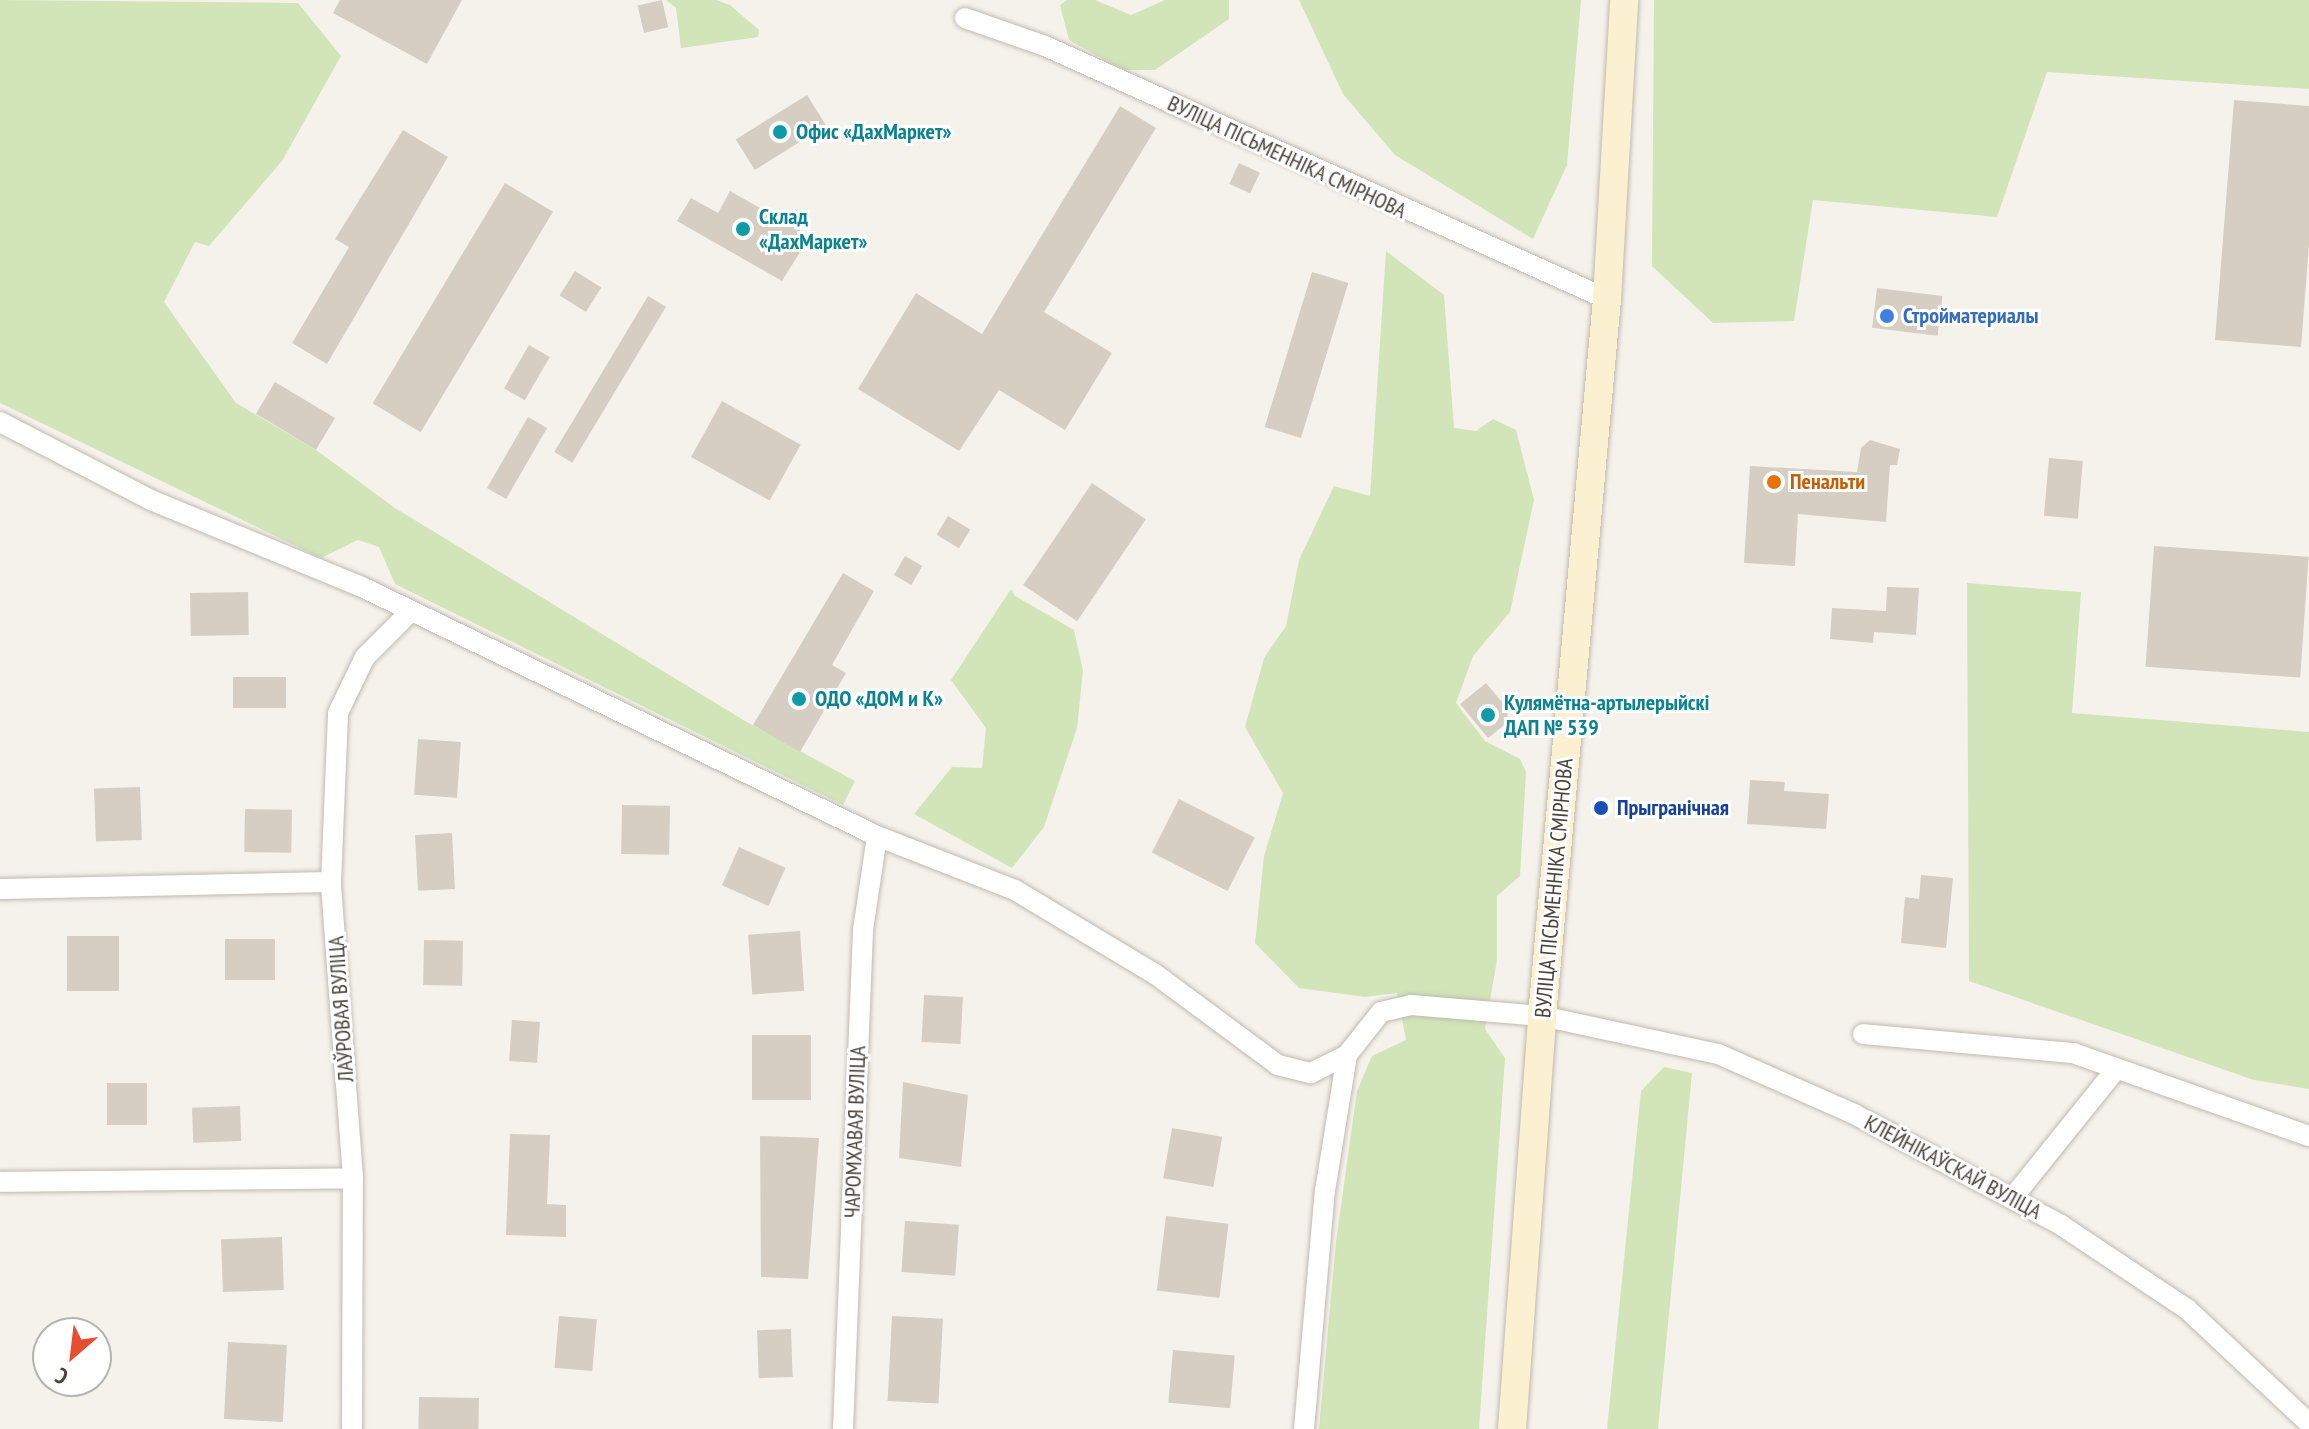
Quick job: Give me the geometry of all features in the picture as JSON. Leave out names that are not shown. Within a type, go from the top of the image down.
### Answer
[{"type":"main road","name":"ВУЛІЦА ПІСЬМЕННІКА СМІРНОВА","points":[[1512,1429],[1542,1016],[1607,299],[1624,0]]},
{"type":"street","name":"ВУЛІЦА ПІСЬМЕННІКА СМІРНОВА","points":[[965,18],[1045,46],[1607,299]]},
{"type":"street","points":[[0,422],[151,500],[362,587],[409,613],[877,836],[1015,890],[1155,974],[1278,1065],[1311,1073],[1347,1055]]},
{"type":"street","name":"ЛАЎРОВАЯ ВУЛІЦА","points":[[352,1429],[353,1178],[331,882],[338,713],[365,657],[409,613]]},
{"type":"street","name":"ЧАРОМХАВАЯ ВУЛІЦА","points":[[843,1429],[863,930],[877,836]]},
{"type":"street","points":[[0,889],[331,882]]},
{"type":"street","name":"КЛЕЙНІКАЎСКАЙ ВУЛІЦА","points":[[1347,1055],[1381,1012],[1411,1005],[1542,1016],[1718,1054],[1854,1114],[2014,1196],[2187,1309],[2309,1423]]},
{"type":"street","points":[[1863,1034],[2073,1053],[2309,1136]]},
{"type":"street","points":[[1304,1429],[1325,1191],[1347,1055]]},
{"type":"street","points":[[2014,1196],[2116,1069]]},
{"type":"street","points":[[0,1182],[353,1178]]},
{"type":"green space","points":[[0,0],[298,3],[341,56],[282,161],[209,246],[195,242],[164,302],[236,403],[316,450],[395,508],[745,721],[855,781],[843,805],[395,584],[379,547],[358,540],[321,558],[0,403]]},
{"type":"green space","points":[[666,0],[716,0],[730,5],[759,30],[758,37],[681,48],[676,8]]},
{"type":"green space","points":[[1067,0],[1095,0],[1131,15],[1165,0],[1229,0],[1229,19],[1155,70],[1123,70],[1069,40],[1060,5]]},
{"type":"green space","points":[[1299,0],[1581,0],[1567,165],[1533,239],[1395,155],[1343,94]]},
{"type":"green space","points":[[1654,0],[2309,0],[2309,89],[2047,72],[1997,217],[1813,200],[1794,321],[1713,323],[1652,266]]},
{"type":"green space","points":[[1386,251],[1444,295],[1454,428],[1476,431],[1493,419],[1516,430],[1534,500],[1510,612],[1473,656],[1456,703],[1485,741],[1520,759],[1526,772],[1520,876],[1497,896],[1497,960],[1485,1029],[1505,1058],[1479,1429],[1319,1429],[1336,1242],[1357,1091],[1372,1056],[1406,1040],[1397,993],[1365,997],[1299,988],[1255,943],[1264,856],[1283,793],[1245,727],[1264,658],[1286,626],[1299,560],[1334,486],[1370,496]]},
{"type":"green space","points":[[1967,583],[2081,592],[2072,713],[2309,732],[2309,1089],[2254,1080],[1969,981]]},
{"type":"green space","points":[[1011,589],[1015,596],[1074,630],[1083,671],[1077,728],[1044,827],[1012,868],[914,814],[952,767],[982,768],[986,728],[951,680]]},
{"type":"green space","points":[[1664,1067],[1692,1073],[1658,1429],[1607,1429],[1641,1091]]},
{"type":"building","points":[[340,0],[462,0],[427,64],[333,13]]},
{"type":"building","points":[[662,0],[668,27],[644,33],[638,6]]},
{"type":"building","name":"Офис «ДахМаркет»","points":[[807,95],[826,126],[755,170],[736,140]]},
{"type":"building","points":[[2234,100],[2309,106],[2309,245],[2301,347],[2215,340]]},
{"type":"building","points":[[1120,106],[1156,128],[1044,312],[1112,353],[1065,430],[999,390],[959,451],[858,389],[916,293],[982,334]]},
{"type":"building","points":[[403,130],[448,157],[327,364],[292,343],[349,247],[335,239]]},
{"type":"building","points":[[1239,163],[1260,173],[1250,194],[1229,184]]},
{"type":"building","points":[[505,183],[553,212],[421,432],[373,403]]},
{"type":"building","name":"Склад «ДахМаркет»","points":[[730,191],[810,236],[782,281],[677,221],[691,198],[718,213]]},
{"type":"building","points":[[575,271],[601,287],[586,312],[560,296]]},
{"type":"building","points":[[1312,272],[1348,283],[1301,438],[1265,427]]},
{"type":"building","points":[[1877,288],[1943,296],[1938,336],[1872,328]]},
{"type":"building","points":[[648,296],[666,307],[572,463],[554,452]]},
{"type":"building","points":[[529,345],[550,357],[525,400],[504,388]]},
{"type":"building","points":[[275,382],[335,418],[316,450],[256,414]]},
{"type":"building","points":[[722,401],[801,445],[770,501],[691,457]]},
{"type":"building","points":[[528,417],[547,428],[506,499],[487,488]]},
{"type":"building","points":[[1870,440],[1900,449],[1897,465],[1890,465],[1886,522],[1798,514],[1795,566],[1744,563],[1750,466],[1857,472],[1861,448]]},
{"type":"building","points":[[2049,458],[2083,461],[2078,519],[2044,516]]},
{"type":"building","points":[[1092,483],[1146,519],[1077,621],[1023,585]]},
{"type":"building","points":[[948,516],[970,529],[959,548],[937,535]]},
{"type":"building","points":[[2154,546],[2309,557],[2300,678],[2146,667]]},
{"type":"building","points":[[905,556],[922,566],[911,585],[894,575]]},
{"type":"building","name":"ОДО «ДОМ и К»","points":[[843,573],[874,591],[832,665],[846,673],[800,752],[753,725]]},
{"type":"building","points":[[1887,587],[1919,588],[1916,635],[1874,632],[1873,643],[1830,639],[1832,608],[1886,611]]},
{"type":"building","points":[[248,592],[249,635],[191,636],[190,593]]},
{"type":"building","points":[[233,677],[286,677],[286,708],[233,708]]},
{"type":"building","name":"Кулямётна-артылерыйскі ДАП № 539","points":[[1486,683],[1507,708],[1508,722],[1488,738],[1460,704]]},
{"type":"building","points":[[418,739],[461,742],[457,798],[414,795]]},
{"type":"building","points":[[1750,780],[1785,782],[1784,791],[1829,794],[1826,829],[1747,824]]},
{"type":"building","points":[[140,787],[142,840],[96,842],[94,789]]},
{"type":"building","points":[[1179,799],[1255,838],[1227,891],[1152,852]]},
{"type":"building","points":[[622,805],[670,806],[669,855],[621,854]]},
{"type":"building","points":[[245,809],[292,810],[291,853],[244,852]]},
{"type":"building","points":[[452,833],[455,889],[418,891],[415,835]]},
{"type":"building","points":[[739,847],[786,868],[769,906],[722,885]]},
{"type":"building","points":[[1921,875],[1953,878],[1946,948],[1901,943],[1905,897],[1919,899]]},
{"type":"building","points":[[800,931],[804,991],[752,994],[748,935]]},
{"type":"building","points":[[67,936],[119,936],[119,991],[67,991]]},
{"type":"building","points":[[225,939],[275,939],[275,980],[225,980]]},
{"type":"building","points":[[424,940],[463,941],[462,986],[423,985]]},
{"type":"building","points":[[924,995],[963,997],[960,1044],[922,1042]]},
{"type":"building","points":[[512,1020],[540,1022],[537,1063],[509,1061]]},
{"type":"building","points":[[752,1035],[811,1035],[811,1100],[752,1100]]},
{"type":"building","points":[[903,1082],[968,1095],[961,1167],[899,1158]]},
{"type":"building","points":[[107,1083],[147,1083],[147,1125],[107,1125]]},
{"type":"building","points":[[240,1106],[241,1141],[193,1143],[192,1108]]},
{"type":"building","points":[[1172,1128],[1222,1137],[1213,1187],[1163,1178]]},
{"type":"building","points":[[510,1134],[550,1135],[547,1204],[566,1205],[566,1237],[506,1235]]},
{"type":"building","points":[[760,1136],[819,1138],[808,1279],[761,1277]]},
{"type":"building","points":[[1166,1216],[1229,1224],[1219,1298],[1157,1290]]},
{"type":"building","points":[[905,1221],[959,1225],[955,1276],[901,1272]]},
{"type":"building","points":[[282,1237],[284,1290],[223,1292],[221,1239]]},
{"type":"building","points":[[559,1316],[597,1319],[592,1371],[554,1368]]},
{"type":"building","points":[[892,1316],[943,1319],[938,1404],[888,1401]]},
{"type":"building","points":[[791,1329],[793,1377],[759,1378],[757,1330]]},
{"type":"building","points":[[228,1342],[287,1345],[283,1422],[224,1419]]},
{"type":"building","points":[[1173,1350],[1235,1355],[1230,1408],[1168,1403]]},
{"type":"building","points":[[419,1397],[479,1398],[478,1429],[418,1429]]},
{"type":"place","name":"Офис «ДахМаркет»","points":[[780,132]]},
{"type":"place","name":"Склад «ДахМаркет»","points":[[743,229]]},
{"type":"place","name":"Стройматериалы","points":[[1887,316]]},
{"type":"place","name":"Пенальти","points":[[1774,482]]},
{"type":"place","name":"ОДО «ДОМ и К»","points":[[799,699]]},
{"type":"place","name":"Кулямётна-артылерыйскі ДАП № 539","points":[[1488,715]]},
{"type":"place","name":"Прыгранічная","points":[[1601,808]]}]
